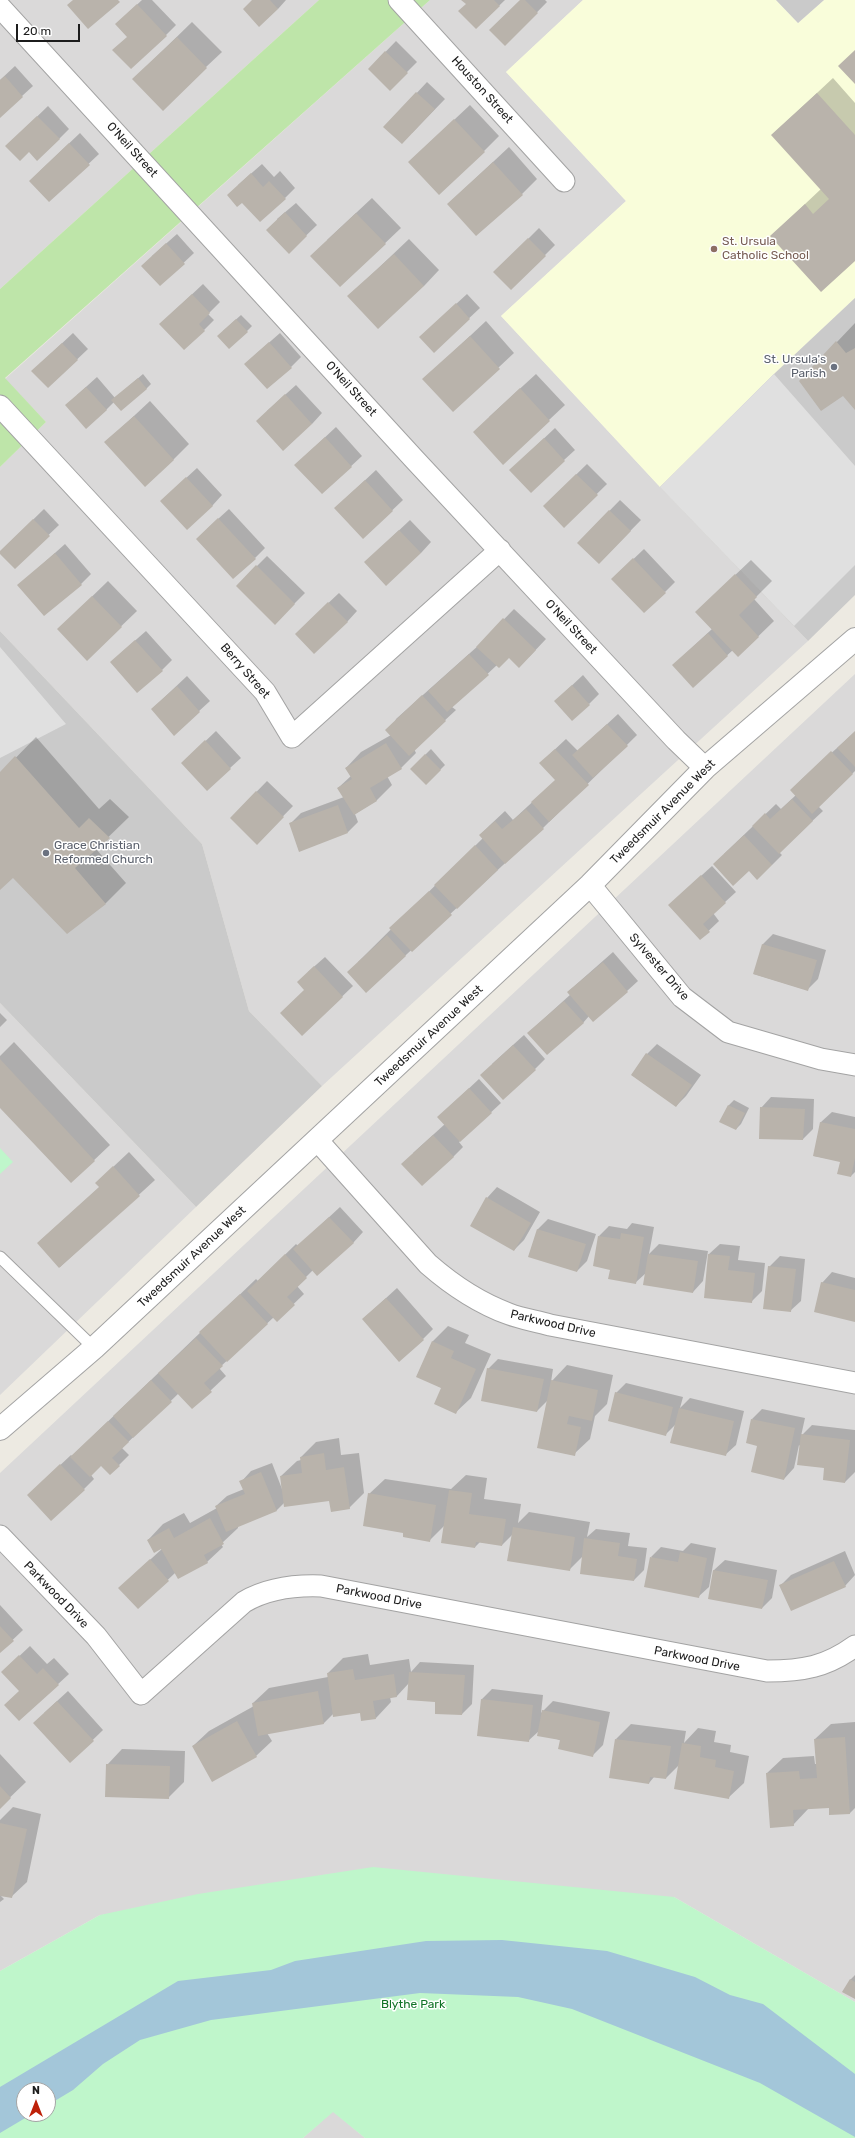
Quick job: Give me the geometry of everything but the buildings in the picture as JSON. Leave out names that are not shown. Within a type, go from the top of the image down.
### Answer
[{"type":"street","name":"Houston Street","points":[[399,0],[564,181]]},
{"type":"street","name":"O'Neil Street","points":[[0,7],[404,448],[676,740],[705,768]]},
{"type":"street","name":"Berry Street","points":[[0,406],[265,692],[292,737],[500,550]]},
{"type":"street","name":"Tweedsmuir Avenue West","points":[[0,1429],[94,1348],[590,886],[705,768],[855,639]]},
{"type":"street","name":"Sylvester Drive","points":[[590,886],[682,997],[728,1032],[821,1059],[855,1065]]},
{"type":"street","name":"Parkwood Drive","points":[[317,1140],[428,1264],[448,1282],[473,1298],[509,1314],[550,1325],[855,1383]]},
{"type":"street","name":"Parkwood Drive","points":[[0,1536],[96,1636],[140,1694],[244,1602],[257,1595],[291,1587],[307,1586],[333,1588],[767,1671],[809,1669],[841,1656],[855,1646]]},
{"type":"lane","points":[[0,1257],[94,1348]]},
{"type":"shaded area","points":[[0,0],[319,0],[0,289]]},
{"type":"shaded area","points":[[430,0],[583,0],[506,72],[626,201],[501,316],[660,487],[808,641],[322,1086],[249,1011],[202,844],[0,631],[0,467],[46,422],[5,379]]},
{"type":"shaded area","name":"St. Ursula Catholic School","points":[[583,0],[776,0],[798,23],[824,0],[855,0],[855,298],[774,374],[660,487],[501,316],[626,201],[506,72]]},
{"type":"shaded area","points":[[776,0],[824,0],[798,23]]},
{"type":"shaded area","points":[[855,298],[855,595],[808,641],[660,487],[774,374]]},
{"type":"shaded area","points":[[774,374],[855,466],[855,565],[794,626],[660,487]]},
{"type":"shaded area","points":[[0,631],[202,844],[249,1011],[322,1086],[196,1207],[0,1003]]},
{"type":"shaded area","points":[[0,647],[66,724],[0,758]]},
{"type":"shaded area","points":[[855,674],[855,2002],[674,1897],[100,1915],[0,1971],[0,1473]]},
{"type":"shaded area","points":[[0,1003],[196,1207],[0,1395]]},
{"type":"shaded area","points":[[333,2111],[365,2138],[303,2138]]},
{"type":"green space","points":[[319,0],[430,0],[5,378],[46,422],[0,467],[0,289]]},
{"type":"green space","points":[[0,1148],[13,1162],[0,1174]]},
{"type":"green space","name":"Blythe Park","points":[[373,1867],[674,1897],[855,2002],[855,2138],[365,2138],[333,2112],[303,2138],[0,2138],[0,1971],[100,1915],[198,1894]]},
{"type":"water","points":[[502,1940],[607,1951],[695,1977],[730,1995],[763,2004],[855,2074],[855,2137],[760,2083],[572,2009],[518,1997],[420,1993],[211,2020],[140,2040],[103,2064],[73,2090],[56,2100],[56,2082],[16,2082],[16,2122],[19,2122],[0,2133],[0,2087],[178,1981],[271,1970],[295,1961],[426,1941]]},
{"type":"place","name":"St. Ursula Catholic School","points":[[714,249]]},
{"type":"place","name":"St. Ursula's Parish","points":[[834,367]]},
{"type":"place","name":"Grace Christian Reformed Church","points":[[46,853]]}]
